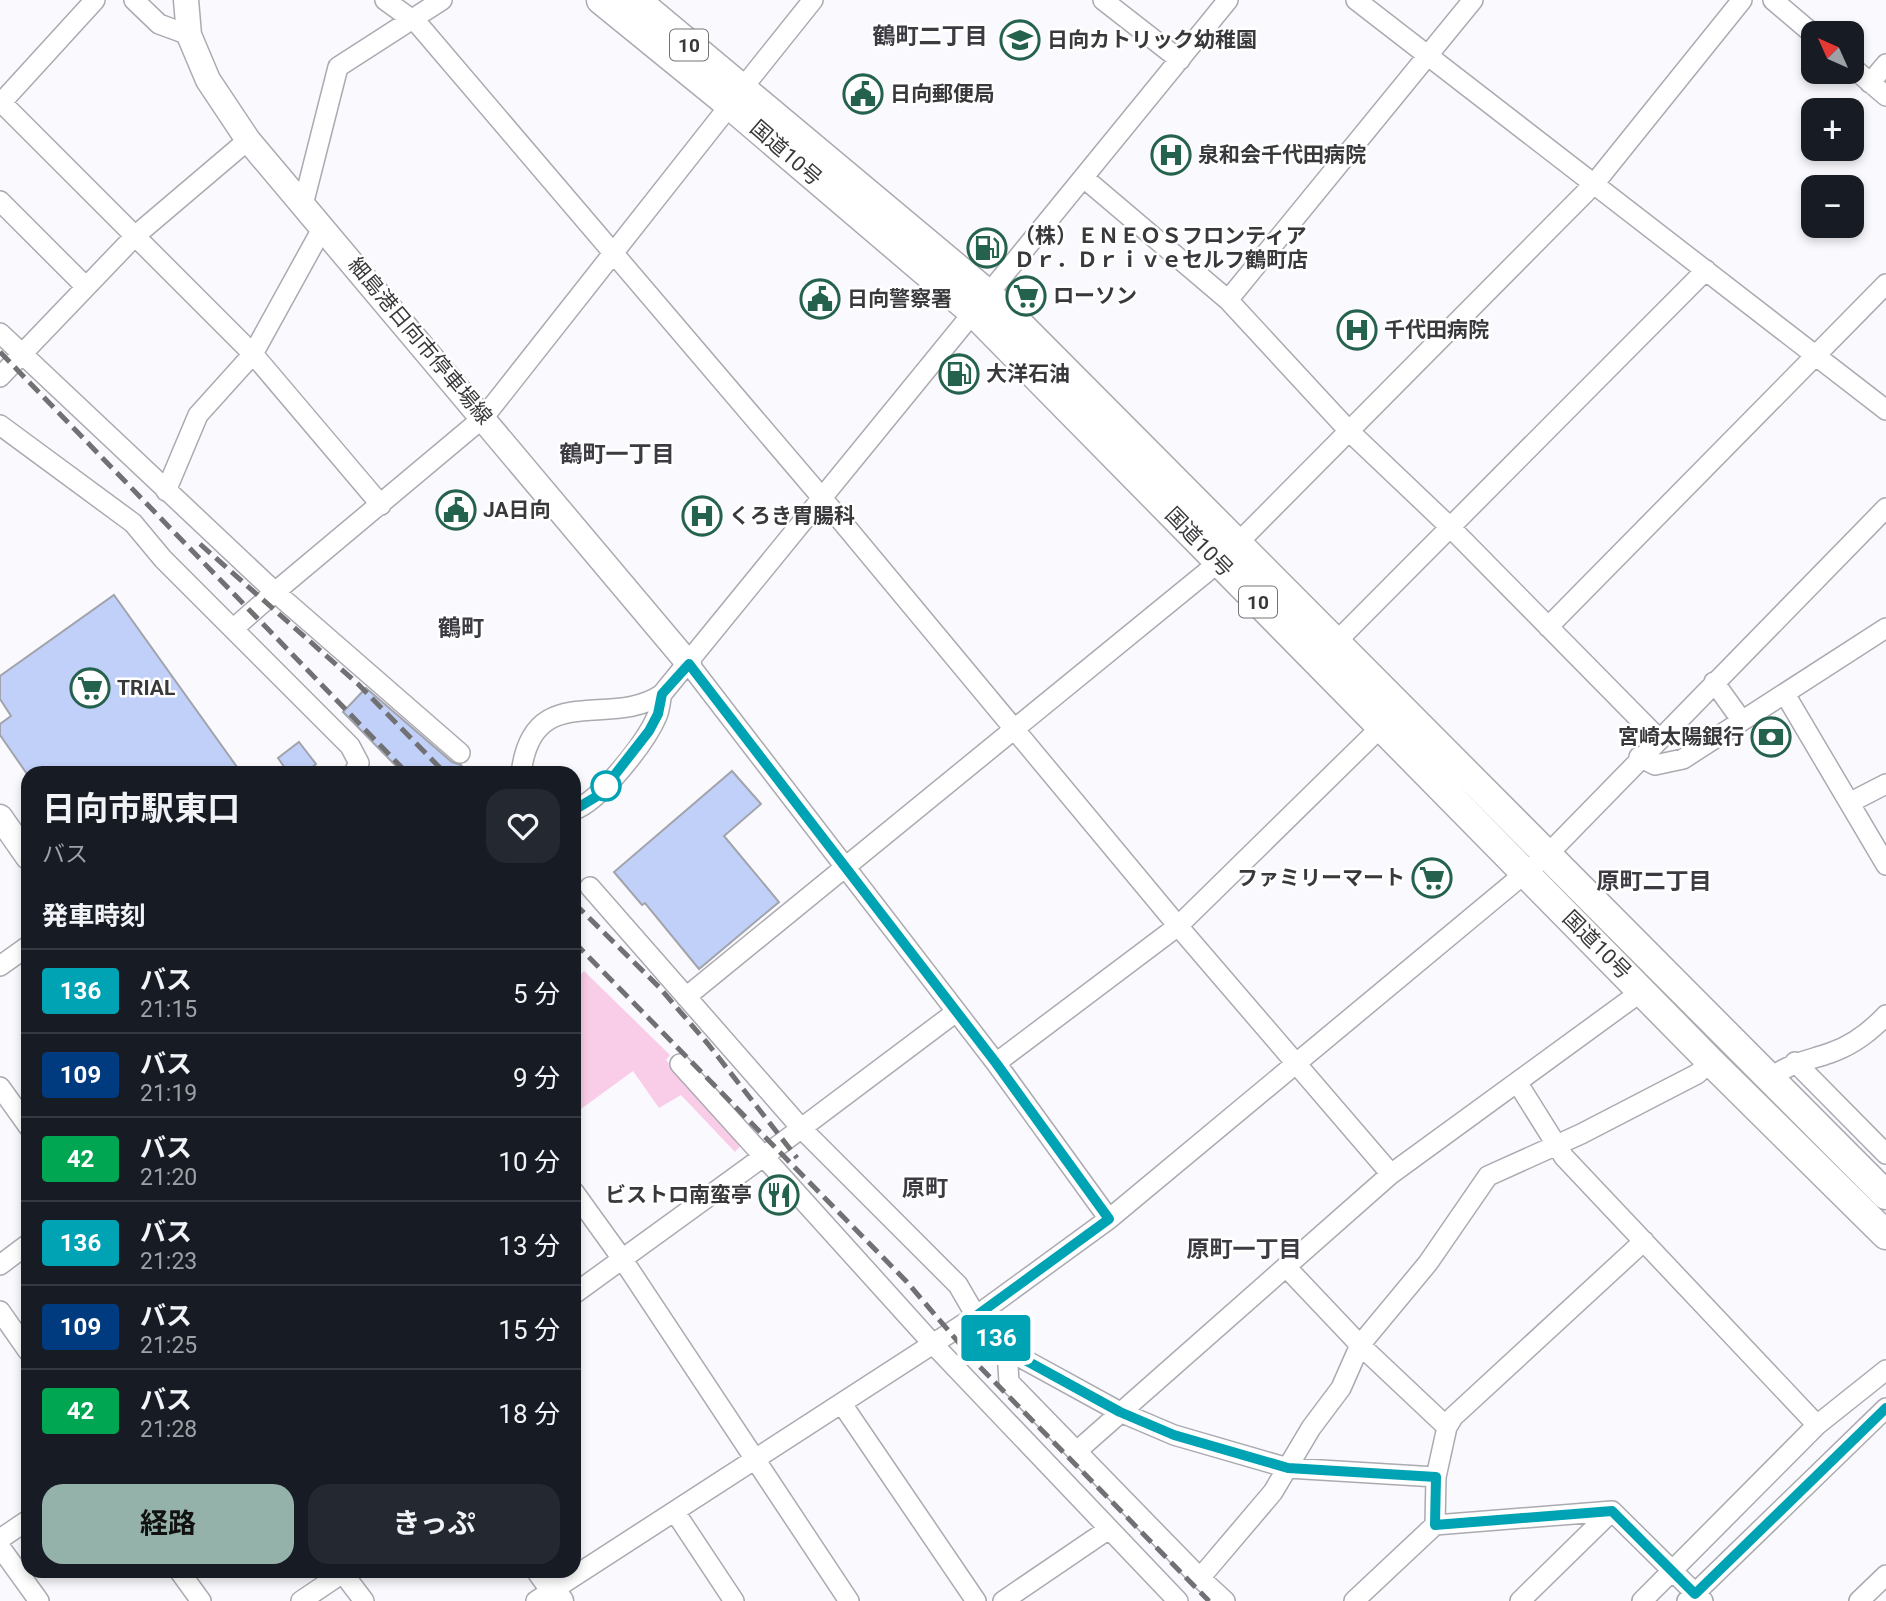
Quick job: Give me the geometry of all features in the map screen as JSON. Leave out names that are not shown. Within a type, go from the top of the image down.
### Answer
[{"type":"highway","name":"国道10号","points":[[601,0],[736,97]]},
{"type":"highway","name":"国道10号","points":[[636,0],[736,97],[981,304],[1228,554],[1382,726],[1711,1062],[1886,1235]]},
{"type":"highway","name":"国道10号","points":[[1228,554],[1336,642],[1886,1195]]},
{"type":"main road","name":"細島港日向市停車場線","points":[[186,0],[189,35],[208,80],[248,140],[484,417],[689,664]]},
{"type":"main road","points":[[0,817],[21,846]]},
{"type":"street","points":[[95,0],[0,102],[253,354],[381,505]]},
{"type":"street","points":[[134,0],[159,24],[189,35]]},
{"type":"street","points":[[385,0],[418,24],[823,499],[1178,926],[1299,1063],[1391,1174]]},
{"type":"street","points":[[303,205],[338,67],[442,0]]},
{"type":"street","points":[[233,629],[484,417],[813,0]]},
{"type":"street","points":[[1103,0],[1180,60]]},
{"type":"street","points":[[523,766],[527,744],[552,718],[584,709],[628,709],[648,704],[662,694],[1228,0]]},
{"type":"street","points":[[1356,0],[1886,410]]},
{"type":"street","points":[[1228,300],[1426,54],[1473,0]]},
{"type":"street","points":[[686,997],[845,870],[1228,554],[1594,184],[1742,0]]},
{"type":"street","points":[[1773,0],[1801,24]]},
{"type":"street","points":[[1870,83],[1886,64]]},
{"type":"street","points":[[1864,78],[1886,96]]},
{"type":"street","points":[[0,377],[135,236],[248,140]]},
{"type":"street","points":[[1084,177],[1228,300],[1350,432],[1451,528],[1658,738]]},
{"type":"street","points":[[0,201],[86,287]]},
{"type":"street","points":[[166,491],[198,415],[253,354],[323,227]]},
{"type":"street","points":[[1336,642],[1706,270]]},
{"type":"street","points":[[1548,626],[1886,284]]},
{"type":"street","points":[[0,333],[275,592],[460,753]]},
{"type":"street","points":[[0,425],[133,523],[163,559],[350,746],[359,763],[358,766]]},
{"type":"street","points":[[581,1570],[976,1316],[1109,1219],[1548,853],[1639,757],[1886,508]]},
{"type":"street","points":[[1639,757],[1655,765],[1683,759],[1886,628]]},
{"type":"street","points":[[689,664],[996,1063],[1109,1219]]},
{"type":"street","points":[[1714,682],[1742,721]]},
{"type":"street","points":[[581,806],[599,795],[649,731],[658,714],[662,694]]},
{"type":"street","points":[[1785,694],[1886,865]]},
{"type":"street","points":[[996,1063],[1178,926],[1382,726]]},
{"type":"street","points":[[1851,802],[1886,784]]},
{"type":"street","points":[[590,887],[802,1129],[958,1285],[976,1316],[1007,1350],[1120,1412],[1174,1435],[1288,1468],[1436,1477]]},
{"type":"street","points":[[0,966],[21,951]]},
{"type":"street","points":[[1077,1451],[1391,1174],[1642,991]]},
{"type":"street","points":[[581,1289],[802,1129],[956,1012]]},
{"type":"street","points":[[1769,1079],[1795,1062],[1831,1053],[1855,1041],[1886,1015]]},
{"type":"street","points":[[1200,1578],[1273,1492],[1311,1428],[1341,1388],[1360,1345],[1428,1264],[1488,1176],[1698,1074],[1711,1062]]},
{"type":"street","points":[[1795,1062],[1886,1154]]},
{"type":"street","points":[[680,1064],[933,1344],[1178,1601]]},
{"type":"street","points":[[1517,1082],[1564,1157],[1816,1425]]},
{"type":"street","points":[[0,1087],[21,1116]]},
{"type":"street","points":[[581,1202],[623,1260],[849,1601]]},
{"type":"street","points":[[1435,1525],[1436,1477],[1447,1427],[1453,1417],[1644,1241]]},
{"type":"street","points":[[0,1265],[21,1249]]},
{"type":"street","points":[[1287,1268],[1360,1345],[1447,1427]]},
{"type":"street","points":[[0,1311],[21,1341]]},
{"type":"street","points":[[1007,1350],[1009,1382],[1225,1601]]},
{"type":"street","points":[[1642,1601],[1816,1425],[1886,1370]]},
{"type":"street","points":[[842,1404],[976,1601]]},
{"type":"street","points":[[1354,1601],[1435,1525],[1612,1511],[1672,1571],[1695,1599],[1886,1408]]},
{"type":"street","points":[[1520,1601],[1612,1511]]},
{"type":"street","points":[[675,1512],[734,1601]]},
{"type":"street","points":[[0,1539],[21,1525]]},
{"type":"street","points":[[1003,1601],[1109,1529]]},
{"type":"street","points":[[0,1547],[21,1576]]},
{"type":"street","points":[[1859,1601],[1886,1575]]},
{"type":"street","points":[[22,1578],[39,1601]]},
{"type":"street","points":[[184,1578],[201,1601]]},
{"type":"street","points":[[301,1601],[334,1578]]},
{"type":"street","points":[[347,1578],[364,1601]]},
{"type":"street","points":[[548,1591],[569,1578]]},
{"type":"shaded area","points":[[584,971],[670,1055],[666,1060],[741,1145],[735,1152],[681,1095],[659,1108],[633,1071],[581,1109],[581,974]]},
{"type":"building","name":"TRIAL","points":[[114,595],[236,766],[21,766],[0,735],[0,724],[11,716],[0,699],[0,676]]},
{"type":"building","points":[[366,688],[452,762],[462,766],[396,766],[343,712]]},
{"type":"building","points":[[299,742],[316,764],[284,766],[278,758]]},
{"type":"building","points":[[732,771],[761,804],[724,836],[779,902],[699,969],[645,903],[642,905],[614,872]]},
{"type":"railway","points":[[0,352],[400,766]]},
{"type":"railway","points":[[200,544],[358,684],[438,766]]},
{"type":"railway","points":[[581,910],[659,987],[708,1044],[797,1158]]},
{"type":"railway","points":[[581,949],[907,1282],[977,1364],[1209,1601]]},
{"type":"bus line","name":"136","points":[[581,807],[599,795],[649,731],[658,714],[662,694],[689,664],[996,1063],[1109,1219],[976,1316],[1007,1350],[1120,1412],[1174,1435],[1288,1468],[1436,1477],[1435,1525],[1612,1511],[1695,1594],[1886,1408]]},
{"type":"place","name":"日向カトリック幼稚園","points":[[1020,40]]},
{"type":"place","name":"日向郵便局","points":[[863,94]]},
{"type":"place","name":"泉和会千代田病院","points":[[1171,155]]},
{"type":"place","name":"（株）ＥＮＥＯＳフロンティア Ｄｒ．Ｄｒｉｖｅセルフ鶴町店","points":[[987,248]]},
{"type":"place","name":"ローソン","points":[[1026,296]]},
{"type":"place","name":"日向警察署","points":[[820,299]]},
{"type":"place","name":"千代田病院","points":[[1357,330]]},
{"type":"place","name":"大洋石油","points":[[959,374]]},
{"type":"place","name":"JA日向","points":[[456,510]]},
{"type":"place","name":"くろき胃腸科","points":[[702,516]]},
{"type":"place","name":"TRIAL","points":[[90,688]]},
{"type":"place","name":"宮崎太陽銀行","points":[[1771,737]]},
{"type":"place","name":"ファミリーマート","points":[[1432,878]]},
{"type":"place","name":"ビストロ南蛮亭","points":[[779,1195]]},
{"type":"district","name":"鶴町二丁目","points":[[930,36]]},
{"type":"district","name":"鶴町一丁目","points":[[617,454]]},
{"type":"district","name":"鶴町","points":[[461,628]]},
{"type":"district","name":"原町二丁目","points":[[1654,881]]},
{"type":"district","name":"原町","points":[[925,1188]]},
{"type":"district","name":"原町一丁目","points":[[1244,1249]]}]
